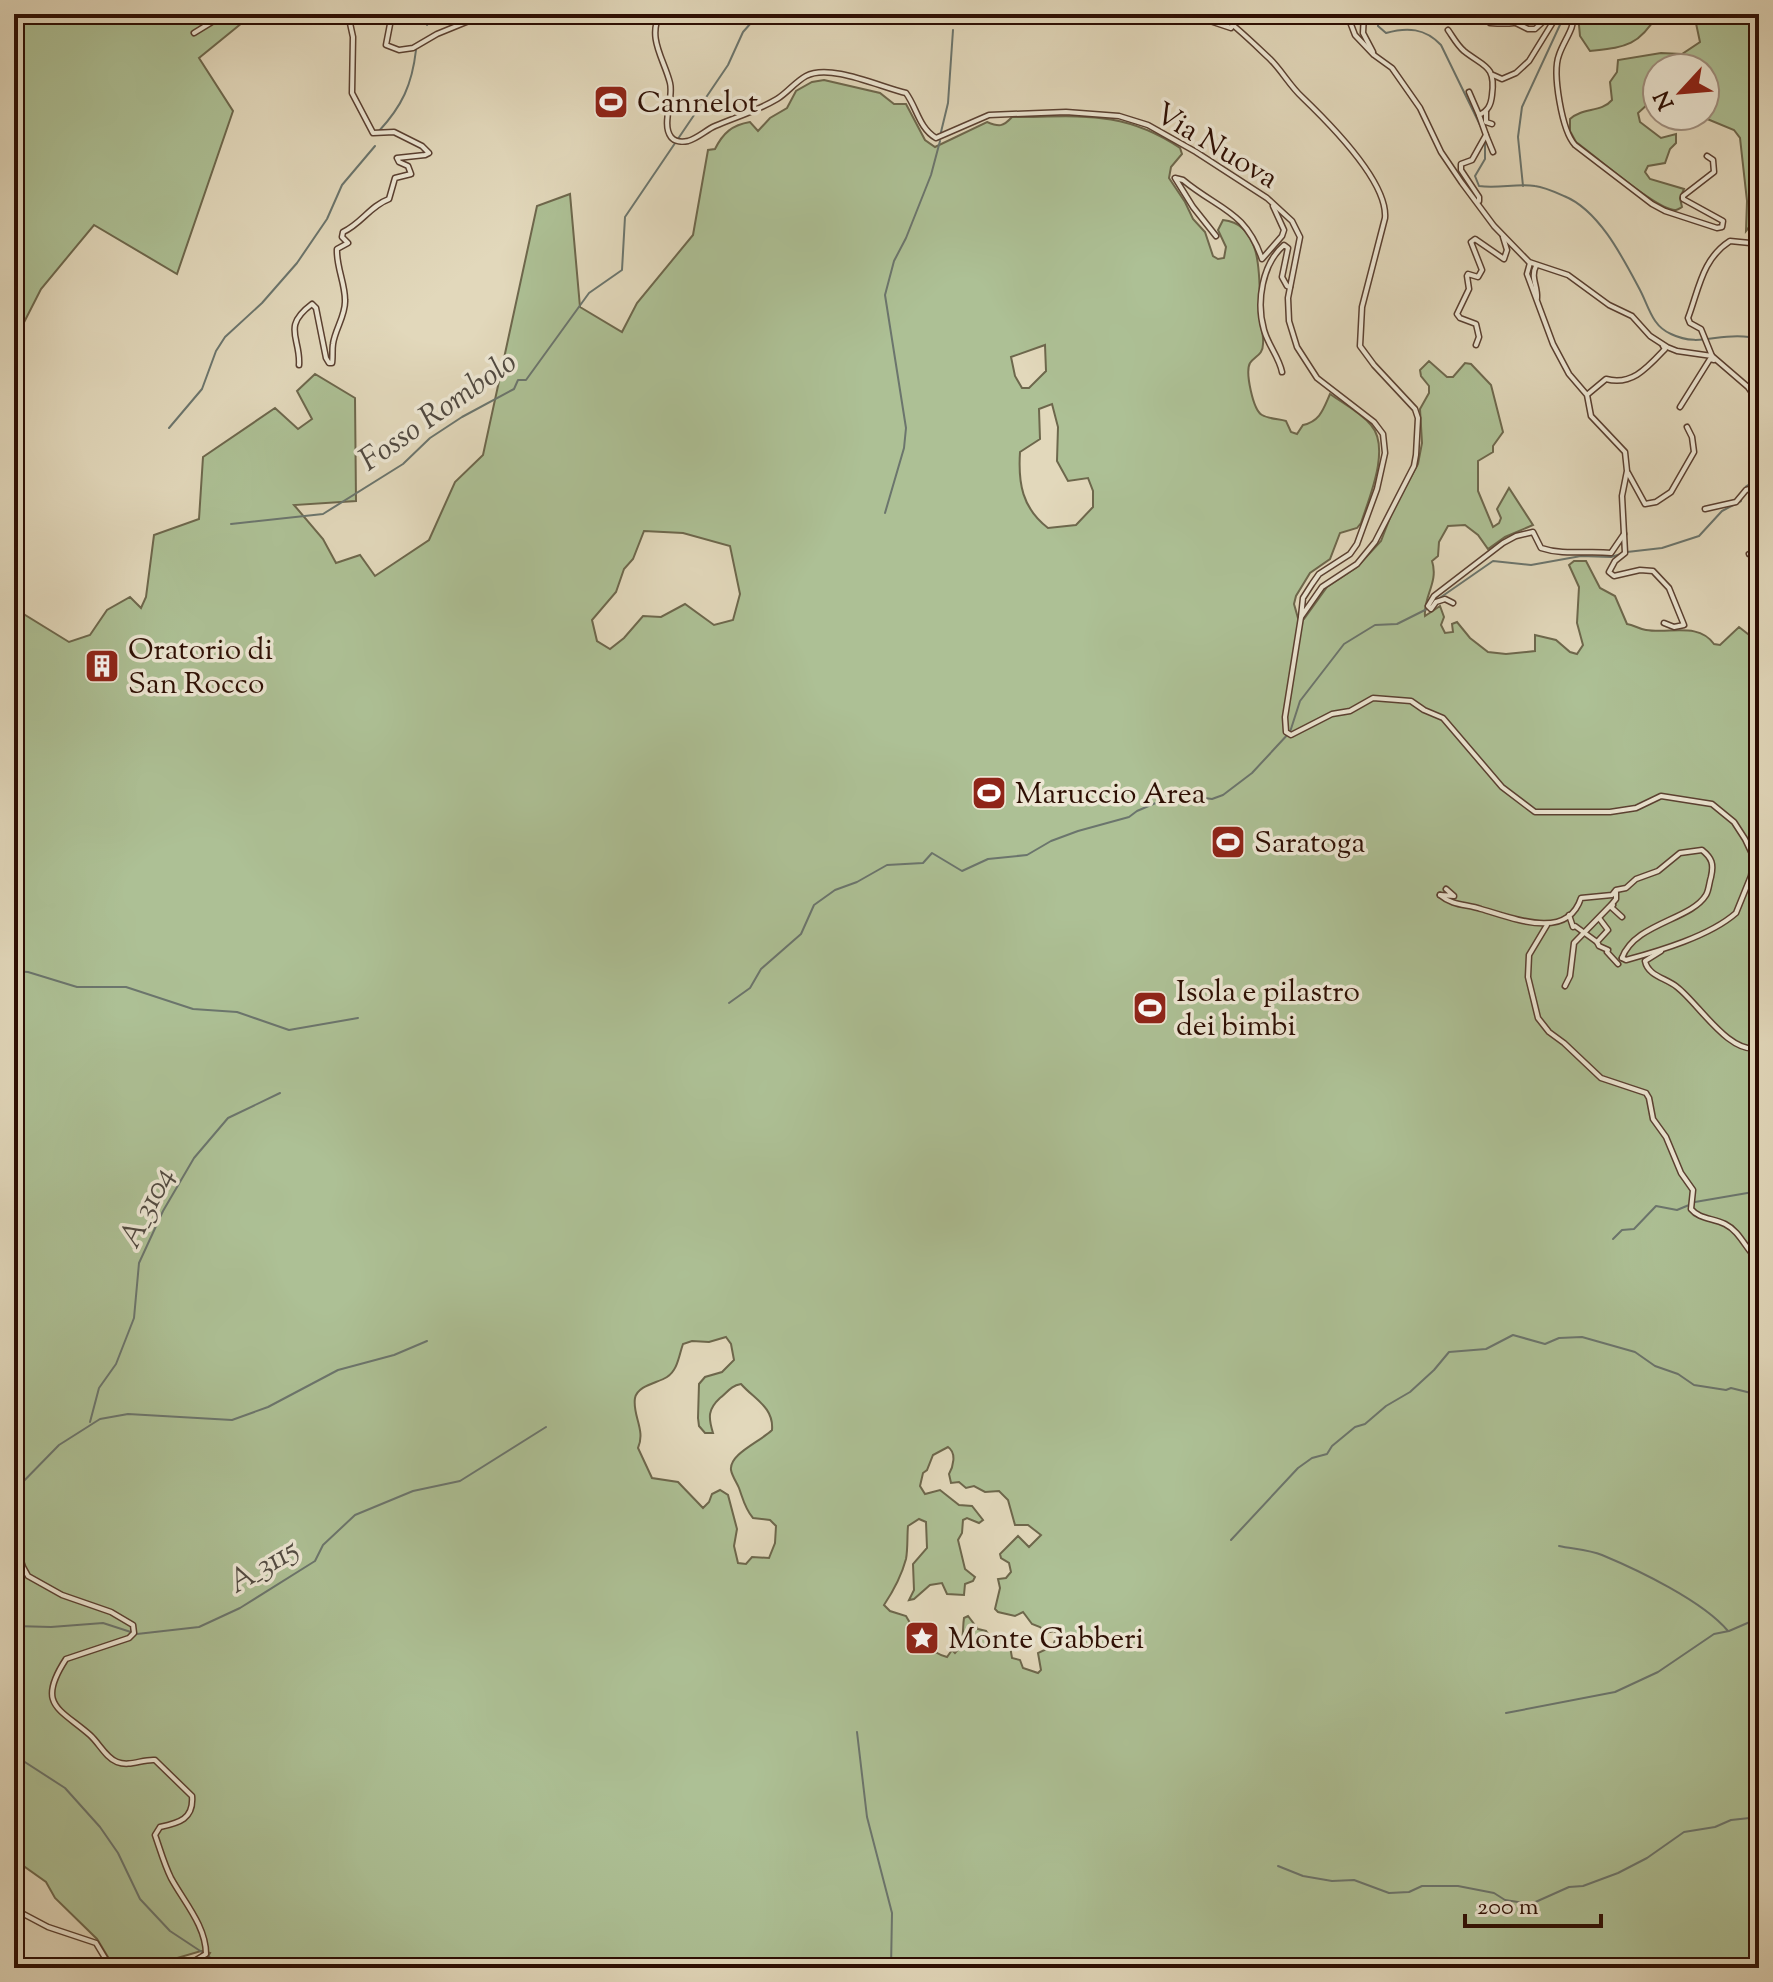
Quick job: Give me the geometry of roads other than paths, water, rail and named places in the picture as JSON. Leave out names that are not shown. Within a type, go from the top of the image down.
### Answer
[{"type":"street","points":[[193,14],[204,20],[217,14]]},
{"type":"street","points":[[194,33],[225,14]]},
{"type":"street","points":[[299,365],[300,356],[293,333],[301,312],[312,304],[316,308],[326,358],[332,363],[333,341],[346,301],[336,254],[337,249],[348,243],[342,237],[343,232],[354,228],[368,211],[389,199],[395,178],[411,174],[408,166],[397,158],[429,154],[422,146],[394,132],[373,133],[352,93],[353,37],[348,14]]},
{"type":"street","points":[[392,14],[386,45],[399,50],[413,48],[437,34],[486,14]]},
{"type":"street","name":"Via Nuova","points":[[660,14],[653,26],[671,87],[668,129],[677,141],[686,142],[711,127],[778,99],[804,77],[828,72],[906,93],[919,120],[936,138],[989,115],[1066,112],[1119,116],[1162,132],[1270,200],[1292,221],[1300,237],[1290,287],[1289,321],[1297,347],[1317,378],[1374,422],[1383,434],[1385,444],[1377,489],[1357,544],[1350,554],[1319,574],[1303,600],[1285,717],[1289,734],[1332,714],[1350,711],[1373,698],[1411,701],[1443,718],[1502,787],[1535,812],[1610,812],[1636,808],[1661,796],[1712,804],[1734,822],[1745,839],[1754,858],[1751,876],[1741,904],[1729,918],[1668,946]]},
{"type":"street","points":[[1175,14],[1201,18],[1231,28],[1233,25]]},
{"type":"street","points":[[1219,14],[1333,126],[1359,159],[1382,199],[1385,218],[1362,307],[1360,346],[1374,365],[1410,400],[1418,418],[1414,466],[1375,542],[1357,564],[1322,587],[1301,617]]},
{"type":"street","points":[[1364,14],[1363,33],[1374,55]]},
{"type":"street","points":[[1483,14],[1490,23],[1516,23],[1534,14]]},
{"type":"street","points":[[1541,14],[1555,21]]},
{"type":"street","points":[[1448,30],[1460,48],[1502,79],[1525,66],[1558,14]]},
{"type":"street","points":[[1574,14],[1574,26],[1558,56],[1556,72],[1566,133],[1575,145],[1652,204],[1717,228],[1722,227],[1723,221],[1683,199],[1714,172],[1713,160],[1707,156]]},
{"type":"street","points":[[1347,15],[1355,35],[1392,68],[1428,122],[1441,152],[1479,203],[1503,235],[1533,264],[1568,275],[1609,305],[1632,316],[1662,344],[1677,351],[1712,356]]},
{"type":"street","points":[[1516,23],[1535,29],[1547,18]]},
{"type":"street","points":[[1492,124],[1486,122],[1486,112],[1492,98],[1493,75]]},
{"type":"street","points":[[1469,92],[1493,152]]},
{"type":"street","points":[[1479,115],[1486,112]]},
{"type":"street","points":[[1479,203],[1479,197],[1461,170],[1461,164],[1472,160],[1486,135]]},
{"type":"street","points":[[1216,236],[1175,178],[1183,180],[1239,219],[1256,239],[1262,259],[1284,230],[1270,200]]},
{"type":"street","points":[[1476,345],[1479,337],[1476,324],[1457,314],[1469,289],[1468,274],[1478,277],[1482,270],[1471,242],[1475,239],[1504,259],[1507,250],[1503,235]]},
{"type":"street","points":[[1759,249],[1750,243],[1730,241],[1706,266],[1688,318],[1690,323],[1701,329],[1712,356],[1748,387],[1759,403]]},
{"type":"street","points":[[1282,372],[1264,330],[1262,292],[1268,266],[1284,245],[1288,248],[1282,277],[1290,287]]},
{"type":"street","points":[[1533,264],[1537,299],[1553,344],[1569,374],[1587,395],[1591,416],[1625,452],[1627,471],[1622,496],[1625,551],[1609,572],[1614,576],[1640,570],[1653,571],[1669,588],[1684,625],[1674,627],[1664,623]]},
{"type":"street","points":[[1587,395],[1606,379],[1616,382],[1634,377],[1665,349],[1662,344]]},
{"type":"street","points":[[1680,407],[1710,359],[1718,361]]},
{"type":"street","points":[[1627,471],[1645,504],[1664,498],[1671,492],[1694,452],[1687,427]]},
{"type":"street","points":[[1705,509],[1728,505],[1759,486]]},
{"type":"street","points":[[1453,603],[1441,599],[1428,607],[1438,592],[1516,536],[1533,532],[1541,548],[1571,554],[1611,553],[1624,534]]},
{"type":"street","points":[[1749,554],[1759,551]]},
{"type":"street","points":[[1668,946],[1626,960],[1622,958],[1647,931],[1698,904],[1705,897],[1713,869],[1712,860],[1702,850],[1685,851],[1658,871],[1636,879],[1612,895],[1581,898],[1579,905],[1569,914],[1547,925],[1529,955],[1528,977],[1538,1018],[1549,1032],[1601,1078],[1646,1093],[1653,1119],[1666,1137],[1681,1173],[1693,1190],[1691,1209],[1697,1216],[1724,1223],[1738,1232],[1747,1251],[1759,1261]]},
{"type":"street","points":[[1446,889],[1454,896],[1440,895],[1454,903],[1477,907],[1508,919],[1547,925]]},
{"type":"street","points":[[1616,890],[1611,907],[1622,917]]},
{"type":"street","points":[[1565,986],[1570,976],[1574,943],[1614,901]]},
{"type":"street","points":[[1569,914],[1571,925],[1608,950],[1618,964]]},
{"type":"street","points":[[1597,942],[1608,930],[1599,918]]},
{"type":"street","points":[[1668,946],[1645,961],[1649,971],[1678,987],[1704,1016],[1739,1046],[1748,1050],[1759,1048]]},
{"type":"street","points":[[14,1539],[28,1576],[62,1595],[111,1612],[133,1625],[134,1633],[129,1638],[66,1659],[52,1691],[52,1701],[112,1759],[120,1764],[155,1760],[192,1796],[191,1810],[184,1819],[160,1827],[155,1835],[170,1876],[198,1924],[205,1944],[206,1954],[183,1968]]},
{"type":"street","points":[[14,1909],[48,1927],[96,1943],[111,1968]]},
{"type":"street","points":[[137,1968],[148,1968]]},
{"type":"waterway","points":[[427,25],[434,14]]},
{"type":"waterway","name":"Fosso Rombolo","points":[[231,524],[323,514],[403,464],[430,438],[514,389],[518,380],[526,380],[589,293],[622,270],[625,217],[728,65],[743,32],[759,14]]},
{"type":"waterway","points":[[1378,14],[1378,26],[1386,33],[1415,30],[1429,35],[1441,45],[1481,127]]},
{"type":"waterway","points":[[1523,186],[1518,137],[1522,107],[1565,14]]},
{"type":"waterway","points":[[941,132],[948,103],[953,30]]},
{"type":"waterway","points":[[379,131],[405,94],[416,50]]},
{"type":"waterway","points":[[885,513],[904,448],[906,428],[885,295],[894,261],[931,175],[940,141]]},
{"type":"waterway","points":[[1485,141],[1485,159],[1475,176],[1479,186],[1538,187],[1577,203],[1609,236],[1652,315],[1665,331],[1691,340],[1749,337],[1755,355],[1759,388]]},
{"type":"waterway","points":[[169,428],[202,389],[216,351],[225,337],[262,303],[297,263],[327,219],[342,185],[375,146]]},
{"type":"waterway","points":[[1627,552],[1662,548],[1699,536],[1722,511],[1741,501],[1746,487],[1759,480]]},
{"type":"waterway","points":[[1431,604],[1493,561],[1531,565],[1581,556],[1611,557],[1621,554]]},
{"type":"waterway","points":[[729,1003],[750,988],[761,969],[801,934],[814,905],[835,890],[887,865],[923,863],[932,853],[962,871],[988,859],[1027,855],[1051,841],[1129,817],[1165,799],[1183,795],[1212,799],[1223,795],[1252,773],[1290,732],[1300,701],[1344,644],[1375,625],[1397,624],[1427,609]]},
{"type":"waterway","points":[[14,971],[28,972],[77,987],[126,987],[193,1009],[237,1012],[289,1030],[358,1018]]},
{"type":"waterway","name":"A_3104","points":[[90,1422],[99,1388],[116,1364],[134,1318],[139,1263],[163,1211],[194,1158],[228,1118],[280,1093]]},
{"type":"waterway","points":[[1695,1202],[1759,1191]]},
{"type":"waterway","points":[[1613,1239],[1622,1230],[1634,1229],[1656,1206],[1677,1210],[1689,1205]]},
{"type":"waterway","points":[[1231,1540],[1298,1468],[1312,1458],[1327,1454],[1355,1427],[1365,1424],[1386,1406],[1410,1392],[1449,1352],[1486,1349],[1513,1335],[1545,1344],[1559,1338],[1582,1337],[1635,1352],[1655,1366],[1678,1374],[1694,1385],[1731,1388],[1759,1395]]},
{"type":"waterway","points":[[14,1491],[59,1445],[100,1419],[128,1414],[232,1420],[268,1407],[338,1370],[394,1355],[427,1341]]},
{"type":"waterway","name":"A_3115","points":[[14,1626],[103,1623],[137,1634],[199,1627],[240,1608],[315,1561],[323,1545],[355,1515],[413,1491],[460,1481],[546,1427]]},
{"type":"waterway","points":[[1559,1546],[1602,1555],[1651,1578],[1703,1609],[1728,1631]]},
{"type":"waterway","points":[[1506,1713],[1615,1692],[1658,1672],[1714,1634],[1759,1618]]},
{"type":"waterway","points":[[857,1732],[867,1817],[892,1913],[891,1968]]},
{"type":"waterway","points":[[14,1755],[65,1788],[100,1827],[118,1853],[140,1899],[170,1931],[226,1968]]},
{"type":"waterway","points":[[1278,1866],[1303,1876],[1332,1881],[1354,1880],[1389,1893],[1409,1892],[1422,1886],[1458,1886],[1531,1904],[1569,1887],[1583,1886],[1618,1873],[1647,1858],[1684,1832],[1715,1827],[1731,1820],[1759,1817]]},
{"type":"place","name":"Cannelot","points":[[611,102]]},
{"type":"place","name":"Oratorio di San Rocco","points":[[102,666]]},
{"type":"place","name":"Maruccio Area","points":[[989,793]]},
{"type":"place","name":"Saratoga","points":[[1228,842]]},
{"type":"place","name":"Isola e pilastro dei bimbi","points":[[1150,1008]]},
{"type":"place","name":"Monte Gabberi","points":[[922,1638]]}]
